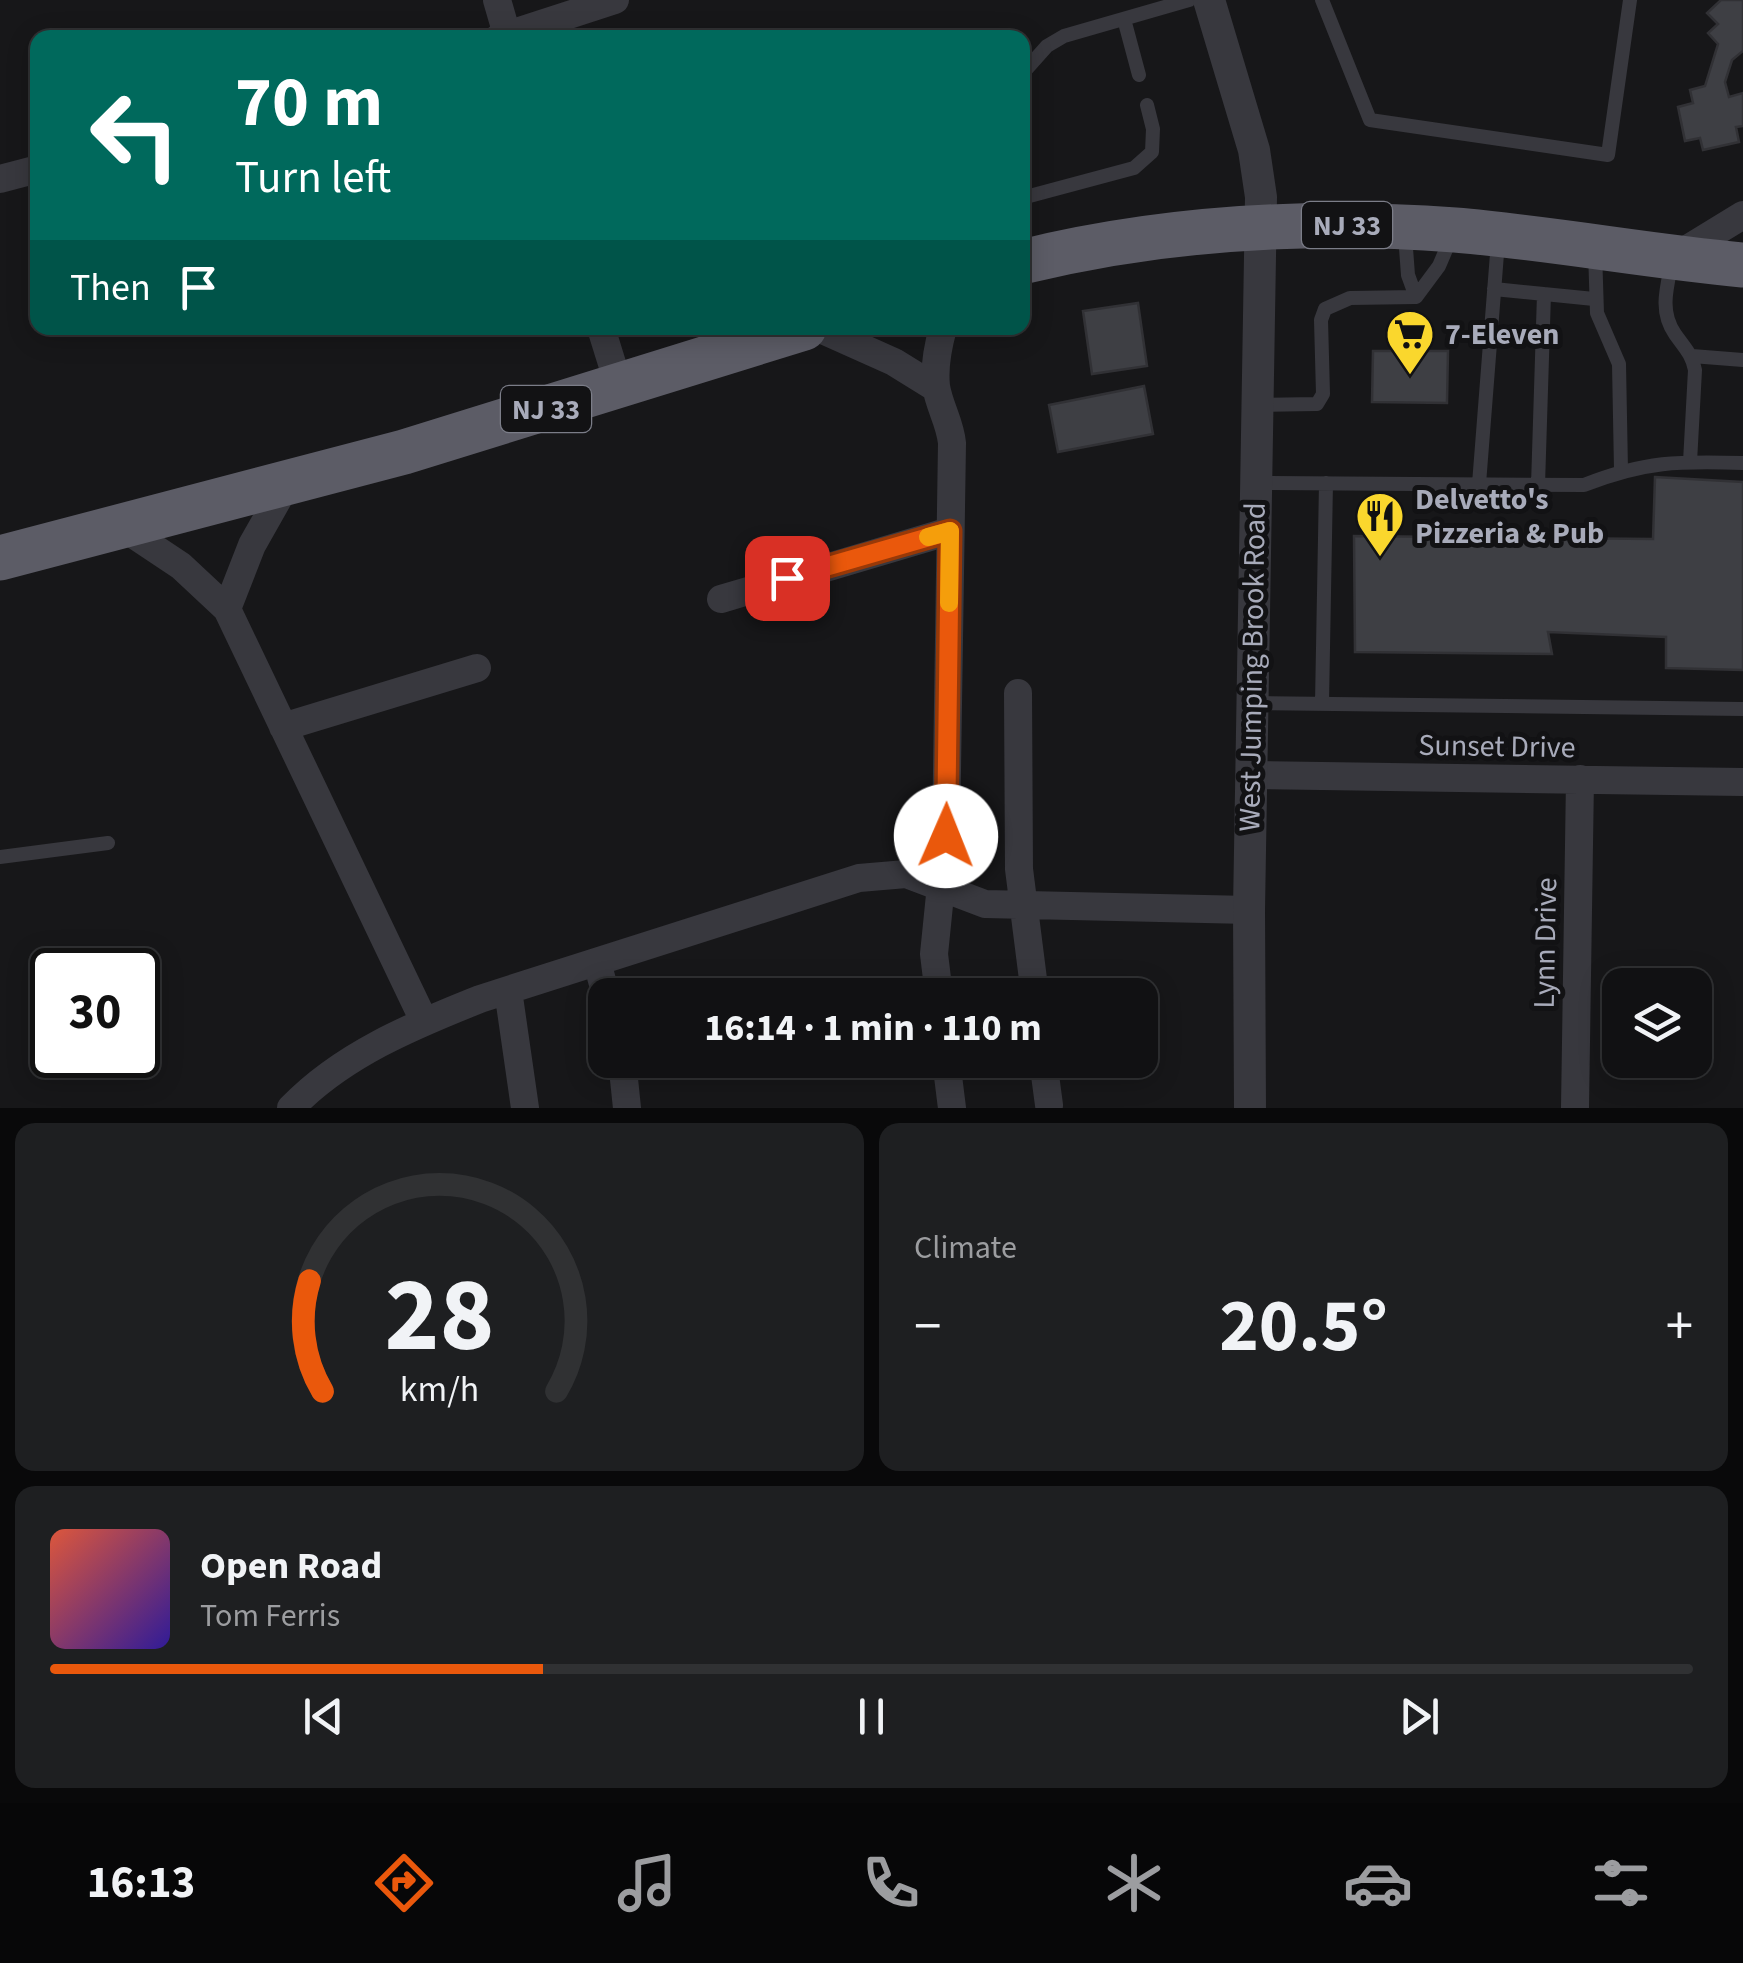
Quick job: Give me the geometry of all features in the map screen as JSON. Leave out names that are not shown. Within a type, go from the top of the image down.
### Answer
[{"type":"highway","name":"NJ 33","points":[[1030,260],[1123,241],[1261,226],[1476,233],[1743,266]]},
{"type":"highway","name":"NJ 33","points":[[0,558],[286,486],[782,335]]},
{"type":"street","points":[[496,0],[504,30]]},
{"type":"street","points":[[523,30],[615,0]]},
{"type":"street","name":"West Jumping Brook Road","points":[[1209,0],[1254,150],[1261,226],[1248,910],[1250,1108]]},
{"type":"street","points":[[0,179],[30,171]]},
{"type":"street","points":[[1673,258],[1743,215]]},
{"type":"street","points":[[604,335],[619,386]]},
{"type":"street","points":[[834,335],[894,362],[936,388]]},
{"type":"street","points":[[937,978],[934,954],[946,836],[951,427],[936,388],[942,335]]},
{"type":"street","points":[[227,609],[252,545],[286,486]]},
{"type":"street","points":[[124,528],[181,566],[227,609],[424,1021]]},
{"type":"street","points":[[721,599],[950,531]]},
{"type":"street","points":[[283,727],[476,668]]},
{"type":"street","points":[[1018,693],[1019,869],[1033,978]]},
{"type":"street","name":"Sunset Drive","points":[[1251,775],[1743,782]]},
{"type":"street","name":"Lynn Drive","points":[[1575,1108],[1580,779]]},
{"type":"street","points":[[291,1108],[332,1071],[424,1021],[508,990],[859,878],[906,874],[985,904],[1248,910]]},
{"type":"street","points":[[597,962],[601,978]]},
{"type":"street","points":[[508,990],[525,1108]]},
{"type":"street","points":[[624,1078],[627,1108]]},
{"type":"street","points":[[948,1078],[952,1108]]},
{"type":"street","points":[[1046,1078],[1049,1105]]},
{"type":"lane","points":[[1030,66],[1055,41],[1189,0]]},
{"type":"lane","points":[[1322,0],[1370,120],[1608,156],[1630,0]]},
{"type":"lane","points":[[1124,19],[1138,74]]},
{"type":"lane","points":[[1030,196],[1134,168],[1152,152],[1153,129],[1147,105]]},
{"type":"lane","points":[[1404,228],[1408,275],[1416,298]]},
{"type":"lane","points":[[1416,298],[1438,266],[1476,233],[1494,289],[1479,484]]},
{"type":"lane","points":[[1595,247],[1594,299],[1619,364],[1621,470]]},
{"type":"lane","points":[[1673,258],[1665,310],[1696,370],[1690,462]]},
{"type":"lane","points":[[1494,289],[1594,299]]},
{"type":"lane","points":[[1538,484],[1544,294]]},
{"type":"lane","points":[[1256,405],[1317,404],[1324,394],[1320,320],[1325,309],[1350,298],[1416,298]]},
{"type":"lane","points":[[1692,356],[1743,360]]},
{"type":"lane","points":[[1255,483],[1584,485],[1621,470],[1665,461],[1743,463]]},
{"type":"lane","points":[[1322,704],[1326,483]]},
{"type":"lane","points":[[1252,703],[1743,710]]},
{"type":"lane","points":[[0,857],[108,843]]},
{"type":"building","points":[[1721,0],[1743,0],[1743,51],[1732,60],[1725,82],[1729,97],[1743,93],[1743,126],[1736,127],[1739,142],[1703,150],[1700,138],[1685,141],[1678,107],[1693,103],[1690,90],[1705,86],[1718,44],[1708,33],[1718,24],[1707,13]]},
{"type":"building","points":[[1138,303],[1147,366],[1092,374],[1083,311]]},
{"type":"building","name":"7-Eleven","points":[[1373,351],[1448,351],[1447,403],[1372,402]]},
{"type":"building","points":[[1144,386],[1153,434],[1058,452],[1049,405]]},
{"type":"building","points":[[1655,477],[1743,482],[1743,670],[1666,668],[1666,637],[1548,632],[1552,654],[1355,652],[1354,536],[1653,539]]},
{"type":"slow traffic","points":[[928,537],[950,531],[949,603]]},
{"type":"place","name":"7-Eleven","points":[[1410,376]]},
{"type":"place","name":"Delvetto's Pizzeria & Pub","points":[[1380,558]]},
{"type":"route","points":[[787,578],[950,531],[946,836]]}]
